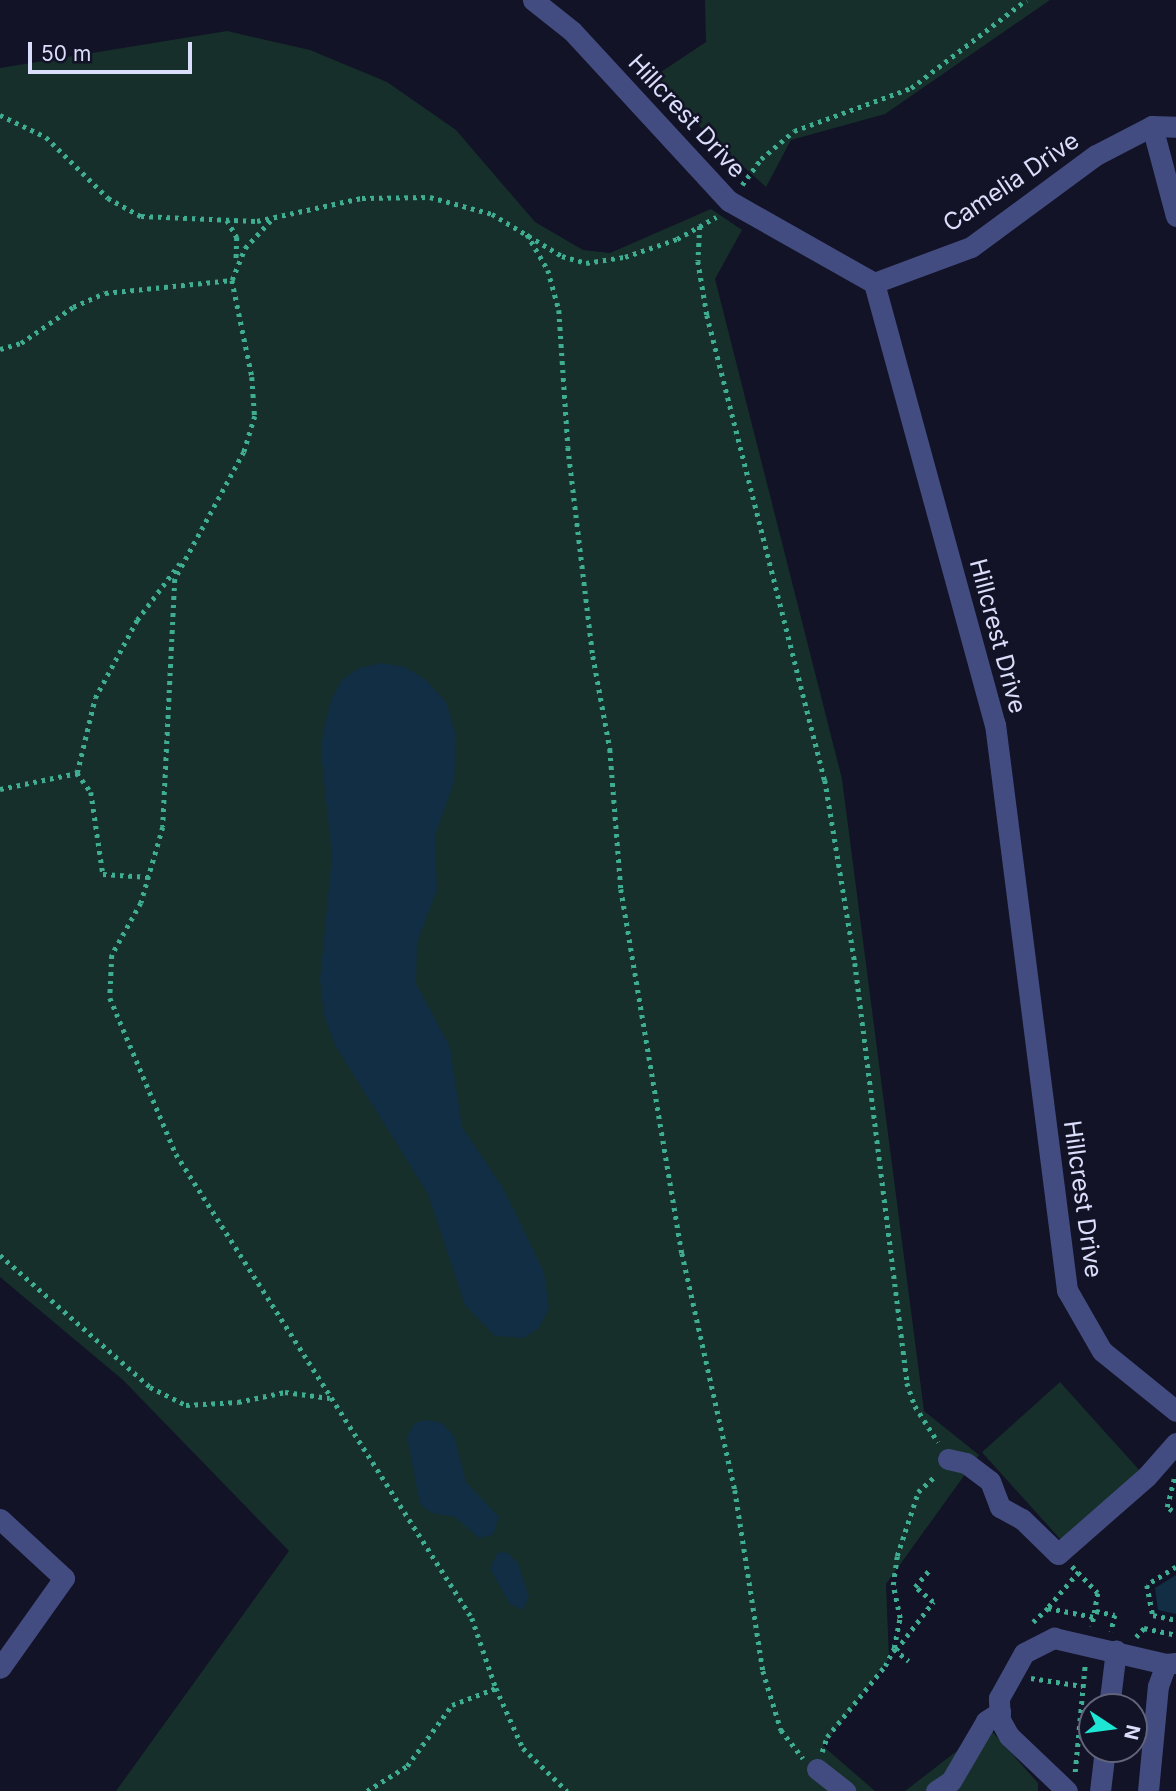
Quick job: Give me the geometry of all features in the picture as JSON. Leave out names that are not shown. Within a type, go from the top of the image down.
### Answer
[{"type":"street","name":"Hillcrest Drive","points":[[533,0],[572,31],[729,201],[874,283],[995,724],[1067,1290],[1102,1351],[1176,1410]]},
{"type":"street","name":"Camelia Drive","points":[[874,283],[971,247],[1096,155],[1152,126],[1176,127]]},
{"type":"street","points":[[1152,126],[1176,216]]},
{"type":"street","points":[[948,1459],[966,1463],[990,1481],[1000,1507],[1022,1519],[1058,1554],[1147,1476],[1176,1443]]},
{"type":"street","points":[[0,1519],[64,1578],[0,1668]]},
{"type":"street","points":[[1067,1791],[1009,1736],[1000,1712],[999,1698],[1008,1675],[1024,1653],[1038,1642],[1054,1638],[1113,1643],[1171,1663],[1158,1686],[1148,1791]]},
{"type":"street","points":[[1110,1693],[1113,1643]]},
{"type":"street","points":[[936,1791],[951,1781],[986,1721],[1000,1712]]},
{"type":"street","points":[[1100,1791],[1103,1763]]},
{"type":"street","points":[[817,1769],[845,1791]]},
{"type":"path","points":[[742,184],[761,159],[794,131],[911,88],[1026,0]]},
{"type":"path","points":[[0,115],[52,142],[108,198],[129,212],[227,220],[272,219],[362,198],[430,197],[471,206],[527,234],[562,256],[586,264],[625,257],[700,226],[719,215]]},
{"type":"path","points":[[235,269],[251,239],[272,219]]},
{"type":"path","points":[[149,877],[103,874],[91,792],[77,773],[95,698],[136,620],[187,553],[239,463],[255,416],[253,385],[232,280],[237,237],[227,220]]},
{"type":"path","points":[[700,226],[698,261],[707,315],[825,780],[857,975],[907,1383],[915,1406],[948,1459],[918,1492],[897,1556],[893,1585],[900,1618],[895,1649]]},
{"type":"path","points":[[527,234],[548,270],[559,310],[568,447],[611,759],[621,889],[690,1292],[735,1490],[768,1689],[788,1743],[817,1769],[827,1737],[933,1602],[915,1587],[930,1569]]},
{"type":"path","points":[[0,349],[20,343],[73,307],[105,293],[232,280]]},
{"type":"path","points":[[187,553],[174,586],[165,809],[138,911],[109,965],[114,1012],[176,1154],[286,1320],[331,1398],[480,1631],[496,1688],[523,1748],[567,1791]]},
{"type":"path","points":[[0,789],[77,773]]},
{"type":"path","points":[[0,1255],[150,1387],[186,1405],[238,1402],[285,1392],[331,1398]]},
{"type":"path","points":[[1172,1511],[1167,1507],[1176,1469]]},
{"type":"path","points":[[1176,1566],[1147,1585],[1153,1615],[1176,1620]]},
{"type":"path","points":[[1033,1622],[1079,1572]]},
{"type":"path","points":[[1048,1608],[1094,1617]]},
{"type":"path","points":[[1096,1611],[1115,1615],[1113,1643]]},
{"type":"path","points":[[895,1649],[909,1661]]},
{"type":"path","points":[[1030,1678],[1082,1686]]},
{"type":"path","points":[[367,1791],[407,1766],[452,1705],[496,1688]]},
{"type":"green space","points":[[705,0],[1050,0],[885,114],[791,140],[766,187],[649,80],[706,42]]},
{"type":"green space","points":[[227,31],[310,50],[387,82],[456,130],[535,222],[583,250],[610,253],[711,209],[742,230],[715,279],[842,779],[924,1411],[979,1455],[886,1584],[889,1659],[823,1746],[875,1791],[116,1791],[289,1551],[123,1380],[0,1277],[0,68]]},
{"type":"green space","points":[[1060,1382],[1140,1471],[1062,1541],[982,1452]]},
{"type":"green space","points":[[988,1727],[1038,1783],[1038,1791],[905,1791]]},
{"type":"water","points":[[382,663],[405,667],[426,680],[446,702],[456,735],[454,782],[435,835],[437,890],[417,942],[416,984],[450,1047],[462,1127],[503,1188],[544,1272],[549,1308],[539,1328],[524,1338],[495,1336],[465,1305],[428,1194],[335,1045],[324,1015],[320,979],[332,856],[321,753],[323,732],[332,698],[342,680],[359,668]]},
{"type":"water","points":[[426,1420],[442,1423],[454,1436],[466,1482],[499,1517],[493,1535],[479,1538],[455,1517],[432,1513],[420,1504],[407,1437],[415,1423]]},
{"type":"water","points":[[498,1552],[508,1553],[518,1563],[529,1597],[523,1610],[510,1604],[490,1569]]},
{"type":"water","points":[[1176,1575],[1176,1614],[1158,1610],[1155,1588]]}]
